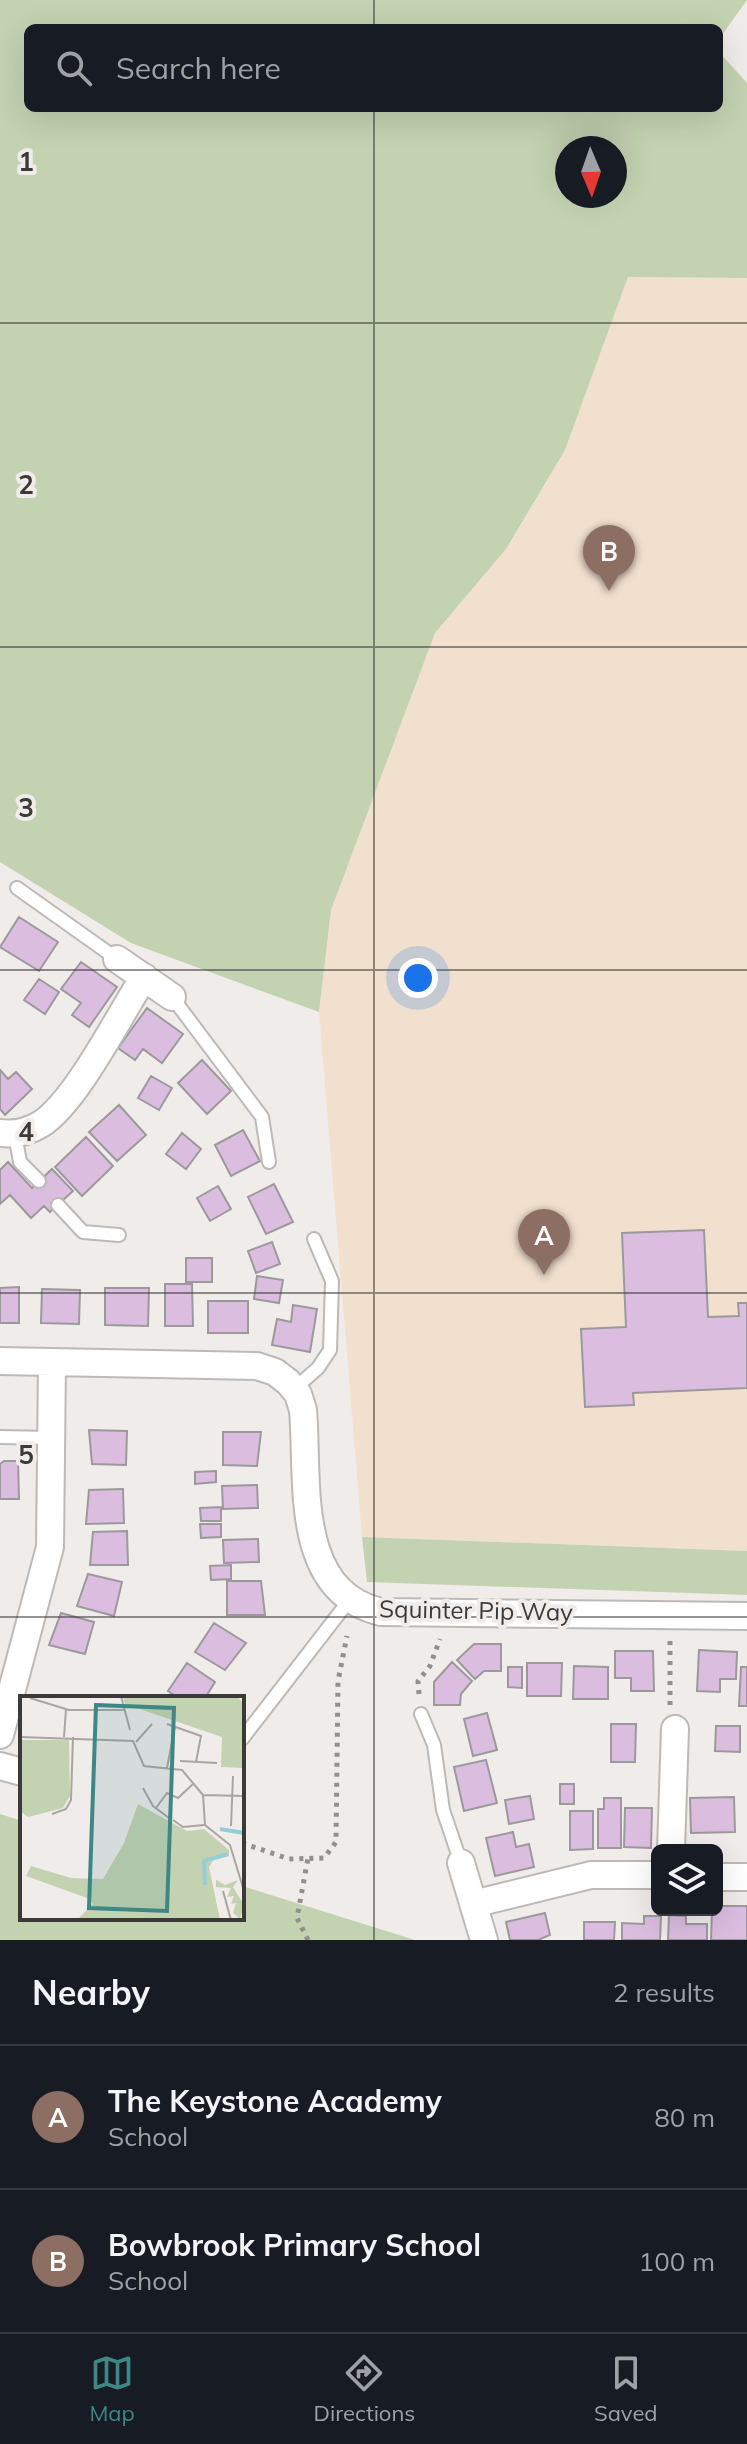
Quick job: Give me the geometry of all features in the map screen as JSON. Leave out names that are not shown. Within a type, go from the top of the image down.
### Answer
[{"type":"street","points":[[117,959],[172,997]]},
{"type":"street","points":[[7,1134],[43,1123],[66,1100],[144,977]]},
{"type":"street","points":[[0,1361],[236,1364],[275,1372],[294,1389]]},
{"type":"street","points":[[0,1735],[50,1547],[52,1362]]},
{"type":"street","name":"Squinter Pip Way","points":[[294,1389],[303,1410],[312,1542],[321,1566],[334,1585],[357,1603],[381,1612],[747,1616]]},
{"type":"street","points":[[671,1844],[675,1729]]},
{"type":"street","points":[[0,1766],[20,1771]]},
{"type":"street","points":[[461,1863],[484,1940]]},
{"type":"street","points":[[473,1904],[591,1875],[651,1875]]},
{"type":"street","points":[[723,1877],[747,1877]]},
{"type":"lane","points":[[17,888],[117,959]]},
{"type":"lane","points":[[172,997],[262,1117],[269,1162]]},
{"type":"lane","points":[[7,1134],[20,1162],[39,1181]]},
{"type":"lane","points":[[58,1205],[83,1232],[119,1235]]},
{"type":"lane","points":[[294,1389],[318,1368],[330,1350],[332,1281],[314,1239]]},
{"type":"lane","points":[[0,1437],[51,1438]]},
{"type":"lane","points":[[244,1737],[357,1603]]},
{"type":"lane","points":[[421,1714],[434,1745],[443,1810],[461,1863]]},
{"type":"path","points":[[244,1844],[289,1859],[324,1858],[336,1842],[338,1681],[357,1603]]},
{"type":"path","points":[[421,1714],[418,1681],[440,1646],[439,1630]]},
{"type":"path","points":[[670,1635],[670,1717],[675,1729]]},
{"type":"path","points":[[308,1858],[297,1918],[308,1940]]},
{"type":"shaded area","points":[[628,277],[747,278],[747,1551],[362,1537],[319,1012],[331,910],[435,633],[506,549],[565,450]]},
{"type":"green space","points":[[0,0],[747,0],[723,33],[723,24],[24,24],[24,112],[723,112],[723,56],[747,83],[747,278],[628,277],[565,450],[506,549],[435,633],[331,910],[319,1012],[131,943],[0,862]]},
{"type":"green space","points":[[362,1537],[747,1551],[747,1595],[367,1582]]},
{"type":"green space","points":[[0,1814],[20,1820],[20,1920],[244,1920],[244,1887],[415,1940],[0,1940]]},
{"type":"building","points":[[19,917],[58,942],[39,971],[0,947]]},
{"type":"building","points":[[81,962],[117,987],[89,1027],[72,1015],[81,1003],[61,989]]},
{"type":"building","points":[[39,979],[59,992],[45,1014],[24,1000]]},
{"type":"building","points":[[147,1008],[183,1034],[162,1063],[143,1049],[135,1060],[118,1048]]},
{"type":"building","points":[[202,1060],[231,1091],[207,1114],[178,1083]]},
{"type":"building","points":[[0,1070],[8,1079],[16,1072],[32,1089],[5,1115],[0,1109]]},
{"type":"building","points":[[151,1076],[172,1088],[159,1110],[138,1098]]},
{"type":"building","points":[[119,1105],[146,1135],[117,1161],[89,1132]]},
{"type":"building","points":[[243,1130],[260,1161],[231,1176],[215,1145]]},
{"type":"building","points":[[182,1133],[201,1149],[186,1169],[166,1154]]},
{"type":"building","points":[[86,1137],[113,1166],[82,1196],[55,1167]]},
{"type":"building","points":[[8,1162],[32,1188],[52,1169],[73,1191],[50,1212],[44,1206],[31,1218],[10,1195],[0,1204],[0,1170]]},
{"type":"building","points":[[274,1184],[293,1222],[266,1234],[248,1197]]},
{"type":"building","points":[[218,1186],[231,1209],[210,1221],[197,1198]]},
{"type":"building","points":[[704,1230],[708,1317],[739,1316],[738,1303],[747,1303],[747,1388],[633,1393],[634,1405],[585,1407],[581,1329],[626,1327],[622,1233]]},
{"type":"building","points":[[272,1242],[280,1264],[256,1273],[248,1251]]},
{"type":"building","points":[[186,1258],[212,1258],[212,1282],[186,1282]]},
{"type":"building","points":[[257,1276],[283,1280],[279,1303],[254,1299]]},
{"type":"building","points":[[165,1284],[192,1284],[193,1326],[165,1326]]},
{"type":"building","points":[[19,1287],[19,1323],[0,1323],[0,1288]]},
{"type":"building","points":[[105,1288],[149,1288],[148,1326],[105,1325]]},
{"type":"building","points":[[42,1289],[80,1290],[79,1324],[41,1323]]},
{"type":"building","points":[[208,1301],[248,1301],[248,1333],[208,1333]]},
{"type":"building","points":[[293,1305],[317,1309],[310,1352],[272,1345],[277,1319],[291,1322]]},
{"type":"building","points":[[89,1430],[127,1431],[126,1465],[92,1464]]},
{"type":"building","points":[[223,1432],[261,1432],[257,1466],[223,1465]]},
{"type":"building","points":[[18,1461],[19,1499],[0,1499],[0,1464]]},
{"type":"building","points":[[216,1471],[216,1482],[195,1484],[195,1472]]},
{"type":"building","points":[[257,1485],[258,1508],[223,1509],[222,1486]]},
{"type":"building","points":[[123,1489],[124,1523],[86,1524],[89,1490]]},
{"type":"building","points":[[221,1507],[221,1521],[201,1521],[200,1508]]},
{"type":"building","points":[[200,1524],[221,1524],[221,1537],[201,1538]]},
{"type":"building","points":[[127,1531],[128,1565],[90,1565],[93,1532]]},
{"type":"building","points":[[258,1539],[259,1562],[224,1563],[223,1540]]},
{"type":"building","points":[[231,1565],[231,1579],[211,1580],[210,1566]]},
{"type":"building","points":[[88,1574],[122,1582],[114,1616],[77,1606]]},
{"type":"building","points":[[227,1581],[261,1581],[265,1615],[227,1615]]},
{"type":"building","points":[[61,1613],[94,1622],[85,1654],[49,1645]]},
{"type":"building","points":[[214,1623],[246,1643],[225,1670],[195,1652]]},
{"type":"building","points":[[474,1644],[501,1644],[501,1671],[484,1671],[475,1679],[457,1660]]},
{"type":"building","points":[[699,1650],[737,1652],[736,1679],[720,1679],[720,1692],[697,1691]]},
{"type":"building","points":[[615,1651],[653,1651],[654,1691],[631,1691],[631,1678],[615,1678]]},
{"type":"building","points":[[452,1662],[472,1681],[461,1694],[460,1705],[434,1705],[434,1682]]},
{"type":"building","points":[[187,1663],[215,1682],[206,1696],[175,1696],[168,1691]]},
{"type":"building","points":[[527,1663],[562,1663],[561,1696],[527,1696]]},
{"type":"building","points":[[574,1666],[608,1667],[608,1699],[573,1699]]},
{"type":"building","points":[[508,1667],[522,1667],[522,1688],[508,1687]]},
{"type":"building","points":[[741,1667],[747,1667],[747,1706],[739,1706]]},
{"type":"building","points":[[487,1713],[497,1750],[473,1756],[464,1719]]},
{"type":"building","points":[[611,1724],[636,1724],[635,1762],[611,1762]]},
{"type":"building","points":[[716,1726],[740,1726],[740,1752],[715,1751]]},
{"type":"building","points":[[486,1760],[497,1803],[464,1811],[454,1767]]},
{"type":"building","points":[[560,1784],[574,1784],[574,1804],[560,1804]]},
{"type":"building","points":[[530,1796],[534,1819],[509,1824],[505,1800]]},
{"type":"building","points":[[734,1797],[735,1832],[691,1833],[690,1798]]},
{"type":"building","points":[[604,1798],[621,1798],[621,1848],[598,1848],[598,1809],[604,1809]]},
{"type":"building","points":[[625,1808],[652,1808],[651,1848],[624,1847]]},
{"type":"building","points":[[570,1811],[593,1811],[593,1849],[570,1850]]},
{"type":"building","points":[[513,1832],[516,1847],[529,1844],[534,1867],[495,1876],[486,1838]]},
{"type":"building","points":[[723,1906],[747,1906],[747,1940],[711,1940],[712,1916],[723,1916]]},
{"type":"building","points":[[545,1913],[550,1935],[538,1940],[510,1940],[506,1922]]},
{"type":"building","points":[[644,1916],[661,1916],[660,1940],[622,1940],[622,1923],[644,1924]]},
{"type":"building","points":[[669,1916],[686,1916],[686,1924],[707,1924],[707,1940],[668,1940]]},
{"type":"building","points":[[584,1922],[615,1922],[614,1940],[584,1940]]},
{"type":"place","name":"Bowbrook Primary School","points":[[609,591]]},
{"type":"place","name":"The Keystone Academy","points":[[544,1275]]}]
